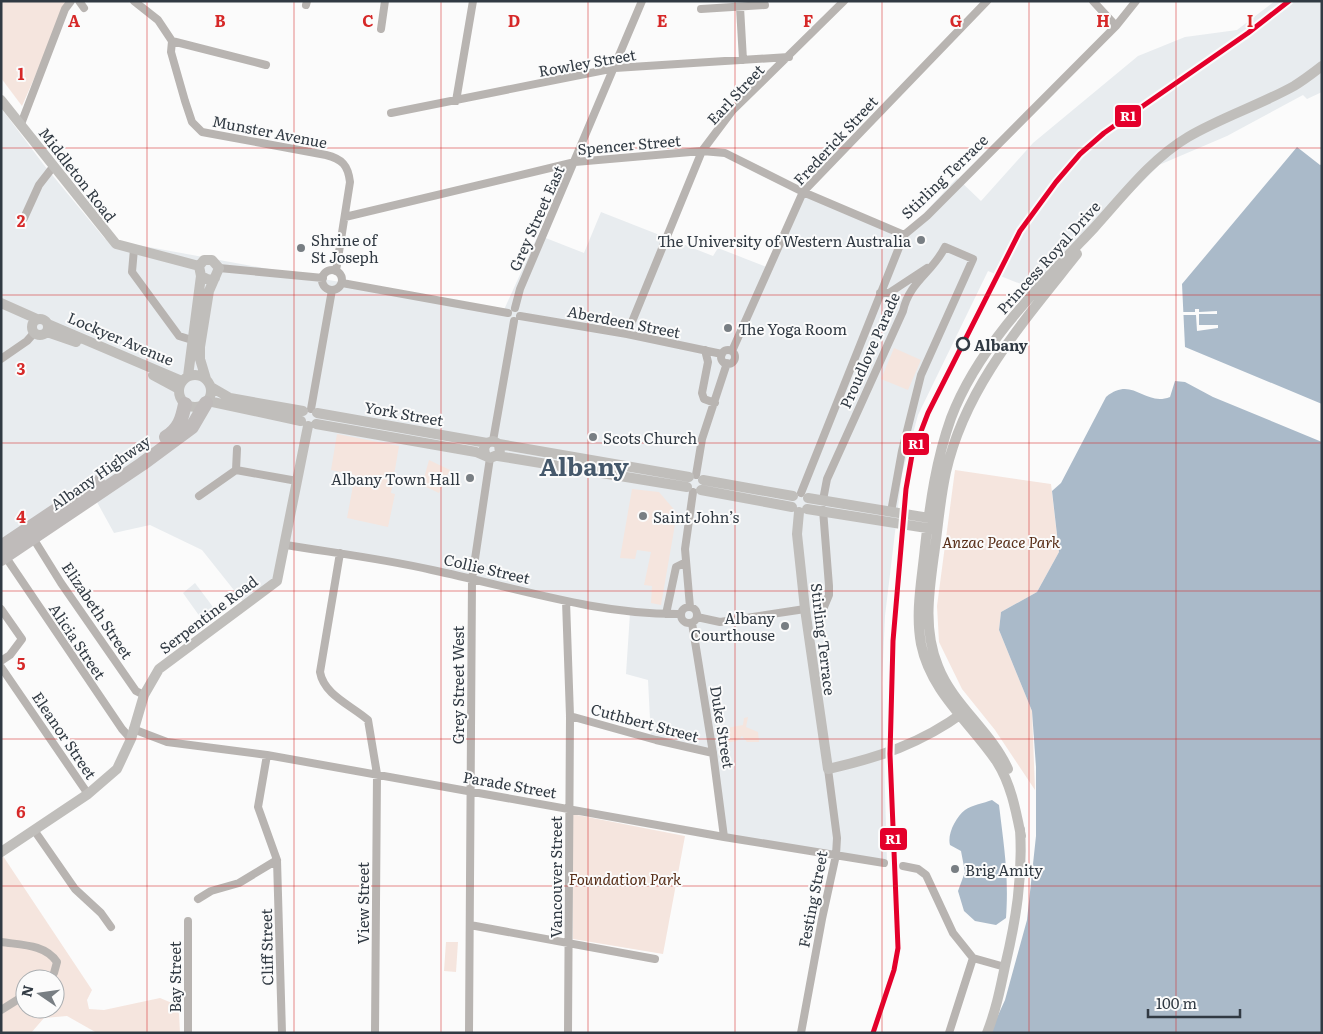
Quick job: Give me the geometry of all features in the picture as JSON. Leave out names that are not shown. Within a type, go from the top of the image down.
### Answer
[{"type":"highway","name":"Albany Highway","points":[[30,534],[192,427],[200,417],[207,402]]},
{"type":"highway","name":"Albany Highway","points":[[2,554],[175,431],[182,418],[185,404]]},
{"type":"main road","name":"Princess Royal Drive","points":[[987,1033],[998,1004],[1019,895],[1022,862],[1020,836],[1013,798],[997,763],[963,712],[938,667],[930,638],[928,610],[933,524],[931,498],[943,443],[964,389],[989,350],[1133,186],[1159,160],[1188,137],[1294,86],[1322,66]]},
{"type":"main road","name":"Middleton Road","points":[[3,101],[53,167],[116,244],[200,271]]},
{"type":"main road","points":[[208,259],[215,261],[219,268],[209,291],[200,347],[200,359],[209,383],[207,402],[196,408],[185,404],[180,397],[192,340],[200,271],[208,259]]},
{"type":"main road","points":[[200,271],[209,280],[215,278]]},
{"type":"main road","name":"Princess Royal Drive","points":[[963,712],[933,676],[921,646],[918,625],[920,592],[933,524],[946,471],[971,402],[993,363],[1039,293]]},
{"type":"main road","points":[[1,304],[34,326],[40,335],[47,328]]},
{"type":"main road","points":[[1,311],[34,326]]},
{"type":"main road","name":"Lockyer Avenue","points":[[34,326],[43,319],[47,328],[113,357],[183,382]]},
{"type":"main road","points":[[183,382],[201,376],[209,383]]},
{"type":"main road","name":"York Street","points":[[209,383],[230,398],[491,456],[801,496],[823,505],[890,517],[908,518],[933,524]]},
{"type":"main road","name":"York Street","points":[[207,402],[493,443],[695,483],[799,509],[823,505]]},
{"type":"main road","name":"Serpentine Road","points":[[1,852],[88,794],[117,769],[131,739],[144,695],[159,669],[277,581],[286,545],[309,417]]},
{"type":"main road","points":[[493,443],[501,451],[491,456],[484,448],[493,443]]},
{"type":"main road","points":[[801,496],[809,504],[799,509],[791,501],[801,496]]},
{"type":"main road","points":[[920,592],[921,543],[908,518],[927,509],[931,498]]},
{"type":"main road","name":"Stirling Terrace","points":[[799,509],[797,534],[804,609],[828,769]]},
{"type":"main road","points":[[828,769],[890,754],[945,726],[963,712]]},
{"type":"street","points":[[21,124],[65,8],[71,1]]},
{"type":"street","name":"Munster Avenue","points":[[134,1],[158,20],[172,41],[172,52],[192,122],[202,132],[336,158],[343,161],[348,171],[350,182],[344,218]]},
{"type":"street","points":[[381,29],[385,1]]},
{"type":"street","points":[[456,101],[473,1]]},
{"type":"street","name":"Grey Street East","points":[[515,308],[520,289],[576,162],[642,1]]},
{"type":"street","name":"Frederick Street","points":[[732,351],[803,192],[987,1]]},
{"type":"street","points":[[1092,1],[1116,26]]},
{"type":"street","name":"Stirling Terrace","points":[[801,496],[904,235],[927,216],[1116,26],[1136,1]]},
{"type":"street","name":"Earl Street","points":[[627,334],[702,151],[732,112],[790,57],[841,2]]},
{"type":"street","points":[[701,9],[765,5]]},
{"type":"street","points":[[740,7],[743,60]]},
{"type":"street","points":[[172,41],[266,65]]},
{"type":"street","name":"Rowley Street","points":[[391,113],[615,68],[790,57]]},
{"type":"street","name":"Spencer Street","points":[[344,218],[576,162],[702,151],[725,153],[803,192],[904,235]]},
{"type":"street","points":[[24,218],[38,185],[53,167]]},
{"type":"street","points":[[336,271],[344,218]]},
{"type":"street","name":"Proudlove Parade","points":[[824,607],[829,595],[823,505],[827,479],[903,311],[906,300],[920,279],[938,262],[945,247],[973,259],[921,375],[902,451],[890,517]]},
{"type":"street","points":[[134,249],[132,272],[179,336],[192,340]]},
{"type":"street","points":[[880,293],[889,293],[912,276],[938,262]]},
{"type":"street","points":[[219,268],[323,278]]},
{"type":"street","points":[[330,271],[336,271],[341,276],[342,283],[339,288],[332,290],[326,288],[323,278],[330,271]]},
{"type":"street","points":[[342,283],[508,313]]},
{"type":"street","name":"Serpentine Road","points":[[309,417],[332,290]]},
{"type":"street","points":[[493,443],[517,318],[520,312],[515,308],[511,308],[508,313]]},
{"type":"street","points":[[508,313],[510,319],[517,318]]},
{"type":"street","name":"Aberdeen Street","points":[[517,318],[627,334],[722,354]]},
{"type":"street","points":[[1,359],[27,342],[34,326]]},
{"type":"street","points":[[705,350],[708,362],[702,393],[704,399],[715,403]]},
{"type":"street","points":[[694,620],[696,612],[690,607],[686,541],[702,438],[727,364],[735,359],[732,351],[725,351],[722,354],[723,360],[727,364]]},
{"type":"street","points":[[236,470],[237,449]]},
{"type":"street","name":"Grey Street West","points":[[469,1033],[472,579],[491,456]]},
{"type":"street","points":[[199,496],[236,470],[297,481]]},
{"type":"street","name":"Elizabeth Street","points":[[30,534],[61,583],[136,691],[144,695]]},
{"type":"street","name":"Collie Street","points":[[286,545],[340,553],[472,579],[566,601],[630,612],[681,614]]},
{"type":"street","name":"View Street","points":[[340,553],[320,672],[322,682],[329,690],[368,720],[376,774],[375,1033]]},
{"type":"street","name":"Alicia Street","points":[[2,554],[122,729],[131,739]]},
{"type":"street","points":[[666,614],[676,567],[686,562]]},
{"type":"street","name":"Vancouver Street","points":[[566,601],[570,716],[568,1033]]},
{"type":"street","points":[[690,607],[683,609],[681,614],[684,621],[720,622],[804,609]]},
{"type":"street","points":[[1,609],[22,639],[10,655],[1,661]]},
{"type":"street","name":"Duke Street","points":[[694,620],[714,753],[724,837]]},
{"type":"street","name":"Eleanor Street","points":[[1,667],[88,794]]},
{"type":"street","name":"Cuthbert Street","points":[[570,716],[714,753]]},
{"type":"street","name":"Parade Street","points":[[133,728],[167,742],[267,755],[724,837],[884,863]]},
{"type":"street","name":"Cliff Street","points":[[267,755],[258,807],[278,860],[282,1033]]},
{"type":"street","name":"Festing Street","points":[[801,1033],[836,855],[837,838],[828,769]]},
{"type":"street","points":[[34,830],[75,889],[101,913],[111,927]]},
{"type":"street","points":[[198,899],[211,891],[239,883],[278,860]]},
{"type":"street","points":[[903,866],[918,868],[926,875],[953,933],[973,958],[1005,967]]},
{"type":"street","name":"Bay Street","points":[[188,922],[188,1033]]},
{"type":"street","points":[[470,925],[655,959]]},
{"type":"street","points":[[1,942],[44,949],[52,954],[57,962],[55,969]]},
{"type":"street","points":[[949,1033],[973,958]]},
{"type":"street","points":[[1,1010],[15,1002]]},
{"type":"shaded area","points":[[1275,1],[1322,1],[1322,92],[1307,99],[1303,95],[1227,136],[1159,165],[1036,290],[988,271],[918,415],[902,474],[885,616],[882,683],[887,863],[724,837],[713,753],[651,739],[648,680],[626,674],[630,613],[472,579],[286,545],[277,581],[245,604],[202,550],[150,525],[114,533],[92,493],[1,551],[1,108],[44,165],[105,239],[503,312],[538,235],[584,253],[601,212],[713,256],[718,248],[769,268],[803,192],[904,235],[957,178],[981,201],[1033,143],[1138,56],[1185,37],[1237,30]]},
{"type":"shaded area","points":[[195,583],[216,611],[203,621],[183,593]]},
{"type":"green space","points":[[1,1],[68,1],[22,106],[1,78]]},
{"type":"green space","points":[[894,348],[921,360],[908,390],[881,379]]},
{"type":"green space","points":[[337,434],[399,446],[391,493],[395,494],[388,527],[347,518],[355,475],[331,470]]},
{"type":"green space","points":[[429,460],[450,470],[439,493],[422,485]]},
{"type":"green space","name":"Anzac Peace Park","points":[[955,470],[1051,484],[1059,552],[1037,592],[1001,612],[999,630],[1032,711],[1035,790],[995,730],[962,689],[939,642],[937,606]]},
{"type":"green space","points":[[632,489],[659,492],[677,513],[661,605],[651,603],[652,586],[644,585],[651,552],[637,550],[635,559],[620,558]]},
{"type":"green space","points":[[748,717],[746,727],[758,732],[759,742],[747,742],[742,736],[737,741],[719,744],[716,730],[743,725],[744,718]]},
{"type":"green space","name":"Foundation Park","points":[[572,814],[685,836],[663,954],[573,939]]},
{"type":"green space","points":[[1,853],[92,990],[87,1000],[89,1009],[104,1010],[160,998],[172,1003],[179,1013],[180,1033],[97,1033],[65,1016],[65,969],[15,969],[15,1019],[43,1019],[31,1033],[1,1033]]},
{"type":"green space","points":[[446,942],[458,942],[456,972],[444,971]]},
{"type":"water","points":[[1297,147],[1320,165],[1322,164],[1322,404],[1185,347],[1182,284]]},
{"type":"water","points":[[1175,381],[1185,382],[1213,397],[1322,442],[1322,1033],[990,1033],[1005,1000],[1027,920],[1036,836],[1036,767],[1032,711],[999,630],[1001,612],[1037,592],[1059,552],[1052,491],[1061,483],[1106,397],[1115,391],[1124,389],[1153,398],[1170,397]]},
{"type":"water","points":[[992,800],[999,805],[1006,861],[1007,889],[1006,918],[996,925],[975,921],[964,911],[958,891],[965,872],[961,851],[950,845],[949,841],[953,826],[965,810]]},
{"type":"pier","points":[[1195,309],[1199,309],[1199,312],[1217,311],[1217,314],[1199,314],[1199,325],[1218,325],[1218,328],[1197,331],[1196,315],[1183,315],[1183,312],[1195,312]]},
{"type":"transit line","name":"R1","points":[[873,1033],[894,970],[898,948],[890,754],[893,641],[906,489],[912,455],[928,413],[1020,231],[1056,182],[1080,154],[1104,133],[1248,33],[1289,1]]},
{"type":"place","name":"The University of Western Australia","points":[[921,240]]},
{"type":"place","name":"Shrine of St Joseph","points":[[301,248]]},
{"type":"place","name":"The Yoga Room","points":[[728,328]]},
{"type":"place","name":"Albany","points":[[963,344]]},
{"type":"place","name":"Scots Church","points":[[593,437]]},
{"type":"place","name":"Albany Town Hall","points":[[470,478]]},
{"type":"place","name":"Saint John’s","points":[[643,516]]},
{"type":"place","name":"Albany Courthouse","points":[[785,626]]},
{"type":"place","name":"Brig Amity","points":[[955,869]]},
{"type":"district","name":"Albany","points":[[584,465]]}]
